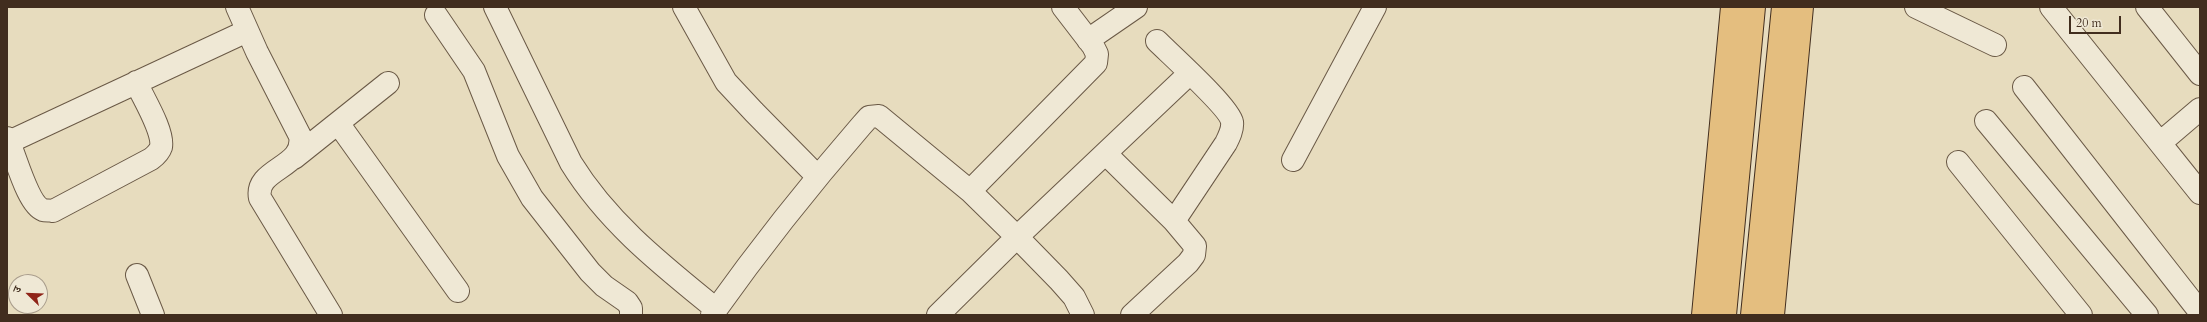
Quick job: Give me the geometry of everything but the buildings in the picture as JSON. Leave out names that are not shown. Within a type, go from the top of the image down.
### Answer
[{"type":"main road","points":[[1703,315],[1732,7]]},
{"type":"main road","points":[[1725,315],[1754,7]]},
{"type":"main road","points":[[1752,315],[1783,7]]},
{"type":"main road","points":[[1773,315],[1802,7]]},
{"type":"street","points":[[237,7],[247,31],[300,136],[302,143],[294,158]]},
{"type":"street","points":[[495,7],[571,163],[583,183],[622,229],[714,312],[764,241],[817,176],[869,117],[879,116],[970,191],[1059,280],[1074,297],[1083,315]]},
{"type":"street","points":[[684,7],[726,82],[817,176]]},
{"type":"street","points":[[970,191],[1090,71],[1096,63],[1097,54],[1063,7]]},
{"type":"street","points":[[1088,40],[1136,7]]},
{"type":"street","points":[[1293,160],[1375,7]]},
{"type":"street","points":[[1916,7],[1995,45]]},
{"type":"street","points":[[2051,7],[2200,193]]},
{"type":"street","points":[[2147,7],[2200,74]]},
{"type":"street","points":[[436,15],[474,71],[505,150],[532,198],[590,272],[604,286],[627,302],[631,308],[631,315]]},
{"type":"street","points":[[136,82],[161,135],[161,147],[158,154],[53,210],[43,210],[36,205],[29,192],[8,140],[247,31]]},
{"type":"street","points":[[1157,41],[1224,108],[1232,122],[1231,132],[1226,143],[1174,221]]},
{"type":"street","points":[[938,315],[1017,237],[1190,73]]},
{"type":"street","points":[[331,315],[260,198],[259,191],[261,184],[388,83]]},
{"type":"street","points":[[2024,87],[2200,312]]},
{"type":"street","points":[[2160,143],[2200,109]]},
{"type":"street","points":[[1986,121],[2147,315]]},
{"type":"street","points":[[338,123],[458,291]]},
{"type":"street","points":[[1106,154],[1174,221],[1195,246],[1194,255],[1188,263],[1132,315]]},
{"type":"street","points":[[1958,162],[2081,315]]},
{"type":"street","points":[[137,275],[153,315]]}]
